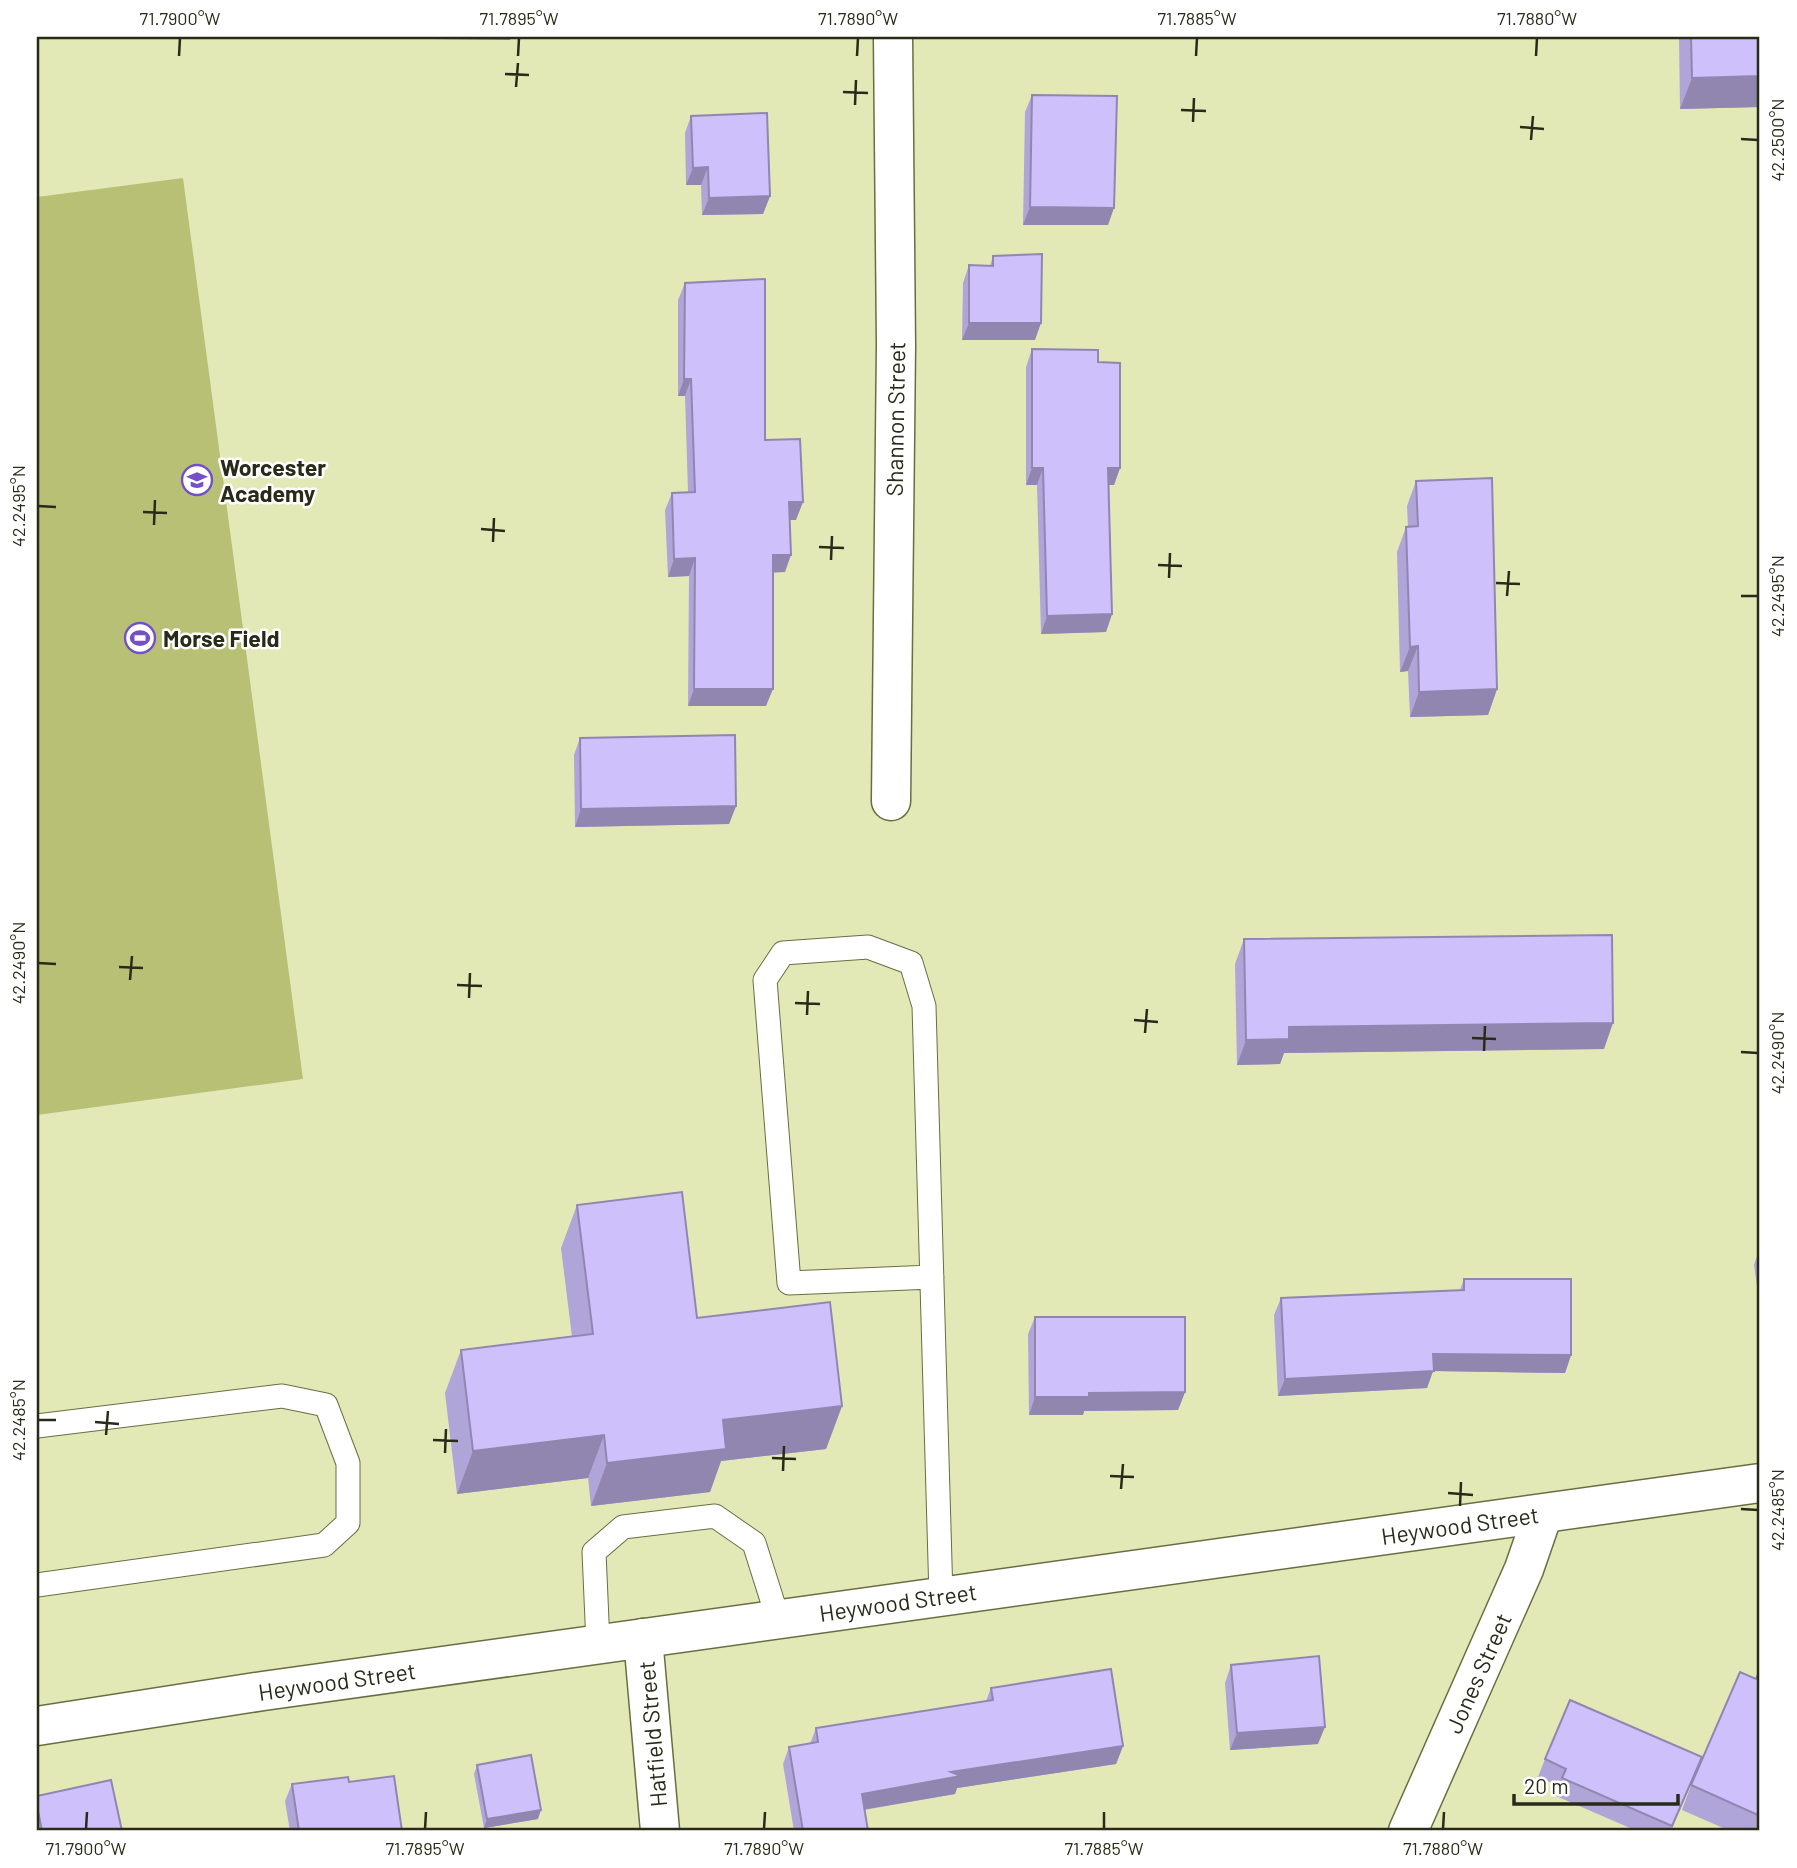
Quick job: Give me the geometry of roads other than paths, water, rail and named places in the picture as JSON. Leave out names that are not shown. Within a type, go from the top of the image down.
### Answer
[{"type":"street","name":"Shannon Street","points":[[891,801],[896,345],[893,37]]},
{"type":"street","name":"Heywood Street","points":[[37,1726],[643,1637],[1760,1483]]},
{"type":"street","name":"Jones Street","points":[[1408,1831],[1524,1569],[1544,1514]]},
{"type":"street","name":"Hatfield Street","points":[[643,1637],[660,1831]]},
{"type":"lane","points":[[932,1277],[789,1283],[765,980],[783,953],[868,947],[911,963],[924,1006],[932,1277],[941,1597]]},
{"type":"lane","points":[[37,1426],[282,1396],[326,1405],[348,1463],[348,1523],[324,1545],[37,1585]]},
{"type":"lane","points":[[598,1644],[594,1552],[623,1527],[715,1516],[754,1543],[778,1619]]},
{"type":"place","name":"Worcester Academy","points":[[197,480]]},
{"type":"place","name":"Morse Field","points":[[140,638]]}]
